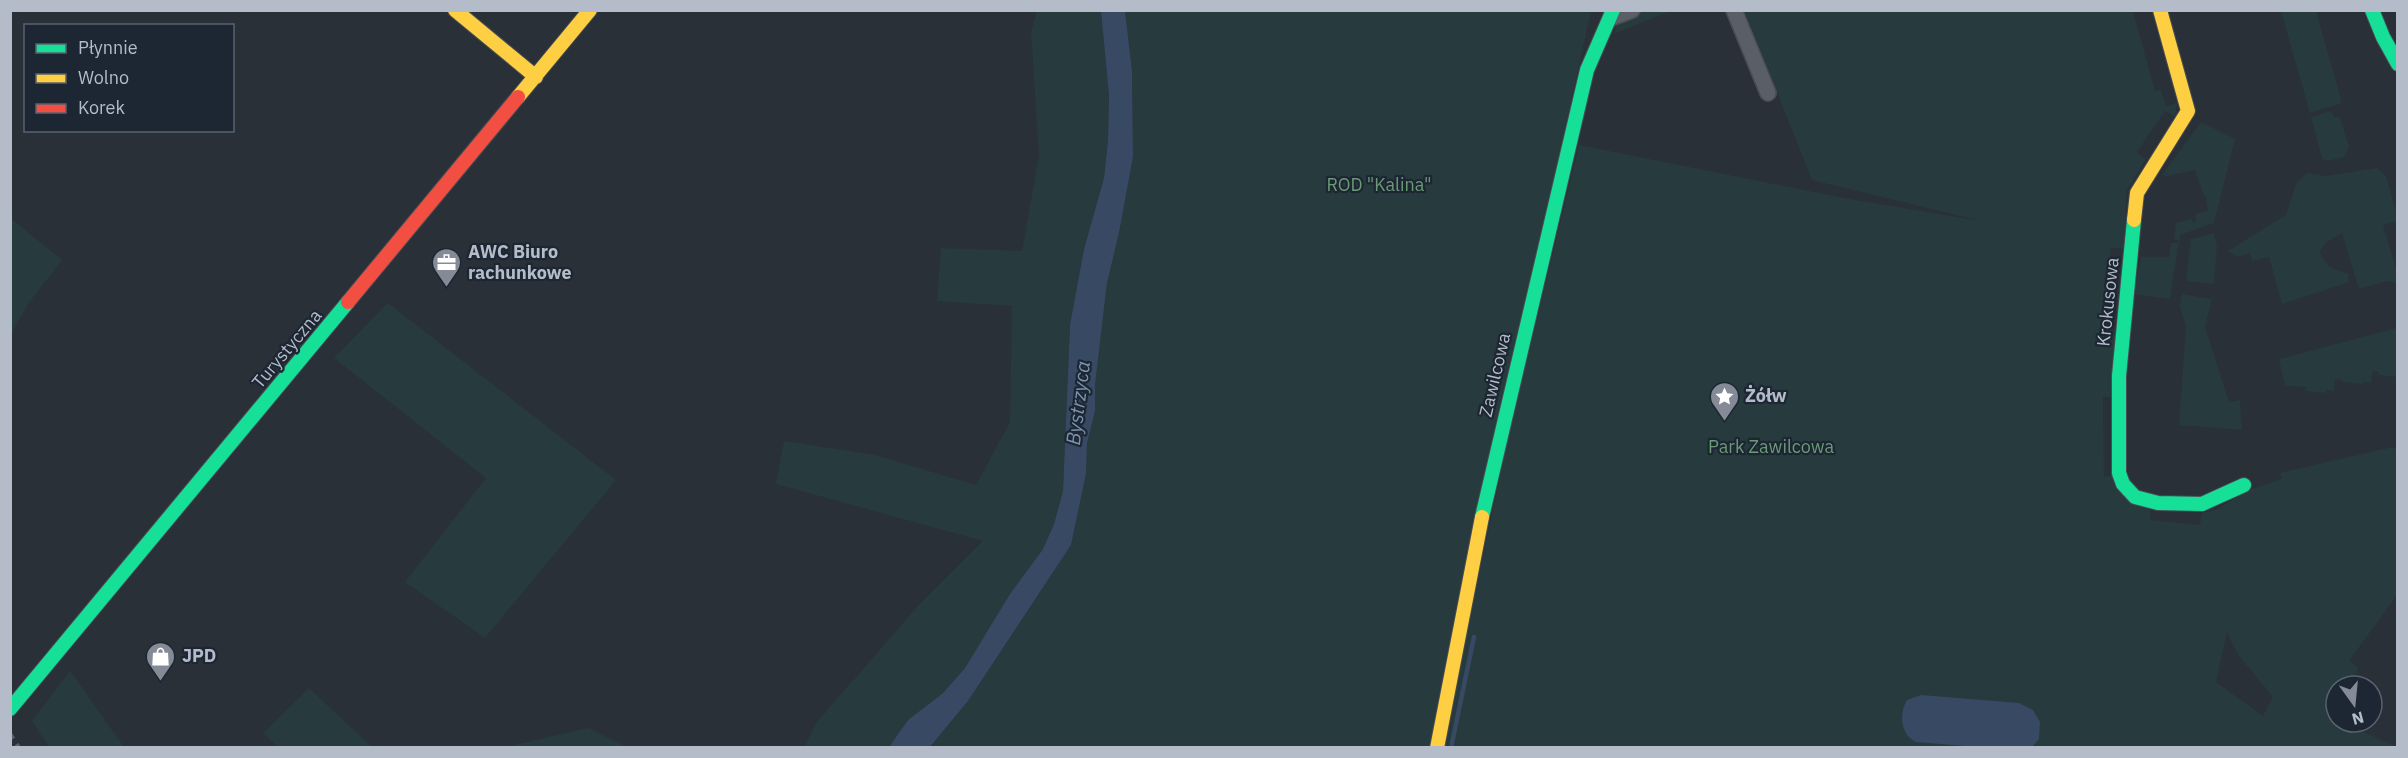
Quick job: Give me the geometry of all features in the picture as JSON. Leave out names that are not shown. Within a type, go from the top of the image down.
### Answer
[{"type":"street","points":[[455,10],[536,77]]},
{"type":"street","name":"Turystyczna","points":[[10,710],[590,10]]},
{"type":"street","name":"Zawilcowa","points":[[1437,747],[1491,478],[1587,70],[1612,14],[1632,10]]},
{"type":"street","points":[[1734,10],[1768,93]]},
{"type":"street","name":"Krokusowa","points":[[2160,10],[2188,111],[2137,193],[2119,376],[2119,472],[2123,484],[2135,496],[2158,503],[2202,504],[2244,485]]},
{"type":"street","points":[[2372,10],[2397,64]]},
{"type":"green space","points":[[1037,11],[1101,11],[1109,95],[1104,178],[1084,249],[1070,325],[1063,491],[1054,524],[1043,549],[1010,594],[965,668],[943,693],[908,720],[889,747],[804,747],[817,722],[917,607],[983,541],[776,484],[784,441],[875,455],[976,485],[1010,422],[1012,306],[937,301],[941,248],[1022,251],[1039,155],[1031,32]]},
{"type":"green space","name":"ROD \"Kalina\"","points":[[1125,11],[1591,11],[1494,451],[1433,747],[930,748],[968,701],[1071,545],[1086,474],[1087,443],[1095,411],[1095,385],[1107,283],[1133,157],[1132,71]]},
{"type":"green space","points":[[1620,11],[1670,11],[1614,34]]},
{"type":"green space","name":"Park Zawilcowa","points":[[1745,11],[2133,11],[2155,91],[2161,90],[2166,106],[2177,103],[2175,117],[2165,111],[2137,152],[2146,159],[2127,190],[2124,249],[2111,248],[2101,329],[2115,331],[2111,397],[2103,397],[2104,477],[2115,475],[2150,509],[2150,520],[2200,525],[2202,513],[2218,509],[2246,491],[2282,479],[2280,473],[2393,447],[2397,450],[2397,595],[2349,661],[2358,667],[2356,674],[2324,674],[2324,734],[2368,734],[2397,747],[1443,748],[1505,451],[1579,145],[1849,199],[1981,221],[1812,180]],"holes":[[[2227,632],[2239,656],[2273,697],[2263,716],[2216,682]]]},
{"type":"green space","points":[[2281,11],[2316,11],[2342,103],[2310,113]]},
{"type":"green space","points":[[2330,111],[2335,118],[2340,117],[2349,147],[2344,157],[2327,161],[2322,158],[2311,117]]},
{"type":"green space","points":[[2201,122],[2235,139],[2214,223],[2180,235],[2170,299],[2134,294],[2141,257],[2169,257],[2171,243],[2178,243],[2178,240],[2174,239],[2176,223],[2192,219],[2196,222],[2195,214],[2208,211],[2207,198],[2204,196],[2195,170],[2162,175]]},
{"type":"green space","points":[[2377,168],[2386,176],[2397,215],[2397,221],[2383,225],[2397,272],[2397,283],[2388,281],[2359,289],[2342,233],[2325,243],[2320,251],[2330,266],[2348,273],[2349,282],[2282,304],[2269,257],[2252,261],[2250,253],[2237,257],[2228,251],[2286,215],[2297,182],[2307,173],[2326,176]]},
{"type":"green space","points":[[13,220],[62,260],[28,304],[11,334],[10,222]]},
{"type":"green space","points":[[2214,233],[2217,247],[2214,284],[2186,281],[2191,239]]},
{"type":"green space","points":[[2182,294],[2212,299],[2205,327],[2229,402],[2240,400],[2242,430],[2179,425],[2186,327],[2180,306]]},
{"type":"green space","points":[[388,303],[616,480],[485,638],[405,582],[486,478],[334,358]]},
{"type":"green space","points":[[2397,328],[2397,377],[2379,375],[2379,372],[2373,371],[2371,382],[2362,384],[2335,379],[2334,391],[2326,390],[2326,393],[2306,391],[2306,387],[2285,386],[2279,359]]},
{"type":"green space","points":[[70,671],[124,747],[49,747],[32,721]]},
{"type":"green space","points":[[309,688],[372,747],[278,747],[263,733]]},
{"type":"green space","points":[[588,728],[627,747],[506,747]]},
{"type":"water","name":"Bystrzyca","points":[[1101,11],[1125,11],[1132,71],[1133,157],[1107,283],[1095,385],[1095,411],[1087,443],[1086,474],[1071,545],[968,701],[930,747],[889,747],[908,720],[943,693],[965,668],[1010,594],[1043,549],[1054,524],[1063,491],[1070,325],[1084,249],[1104,178],[1108,141],[1109,95]]},
{"type":"water","points":[[1921,695],[2019,703],[2033,710],[2040,722],[2039,739],[2031,748],[1977,747],[1916,742],[1904,729],[1902,717],[1907,700]]},
{"type":"waterway","points":[[1451,748],[1474,637]]},
{"type":"railway","points":[[10,734],[19,748]]},
{"type":"traffic: fast","points":[[1482,517],[1587,70],[1613,10]]},
{"type":"traffic: fast","points":[[2372,10],[2383,37],[2398,64]]},
{"type":"traffic: fast","points":[[2134,220],[2119,376],[2119,473],[2123,484],[2135,497],[2158,503],[2202,504],[2244,485]]},
{"type":"traffic: fast","points":[[10,709],[348,302]]},
{"type":"traffic: slow","points":[[455,10],[536,77]]},
{"type":"traffic: slow","points":[[518,97],[590,10]]},
{"type":"traffic: slow","points":[[2134,220],[2137,193],[2188,111],[2160,10]]},
{"type":"traffic: slow","points":[[1437,748],[1482,517]]},
{"type":"traffic: jam","points":[[348,302],[518,97]]},
{"type":"place","name":"AWC Biuro rachunkowe","points":[[447,288]]},
{"type":"place","name":"Żółw","points":[[1724,422]]},
{"type":"place","name":"JPD","points":[[161,682]]}]
